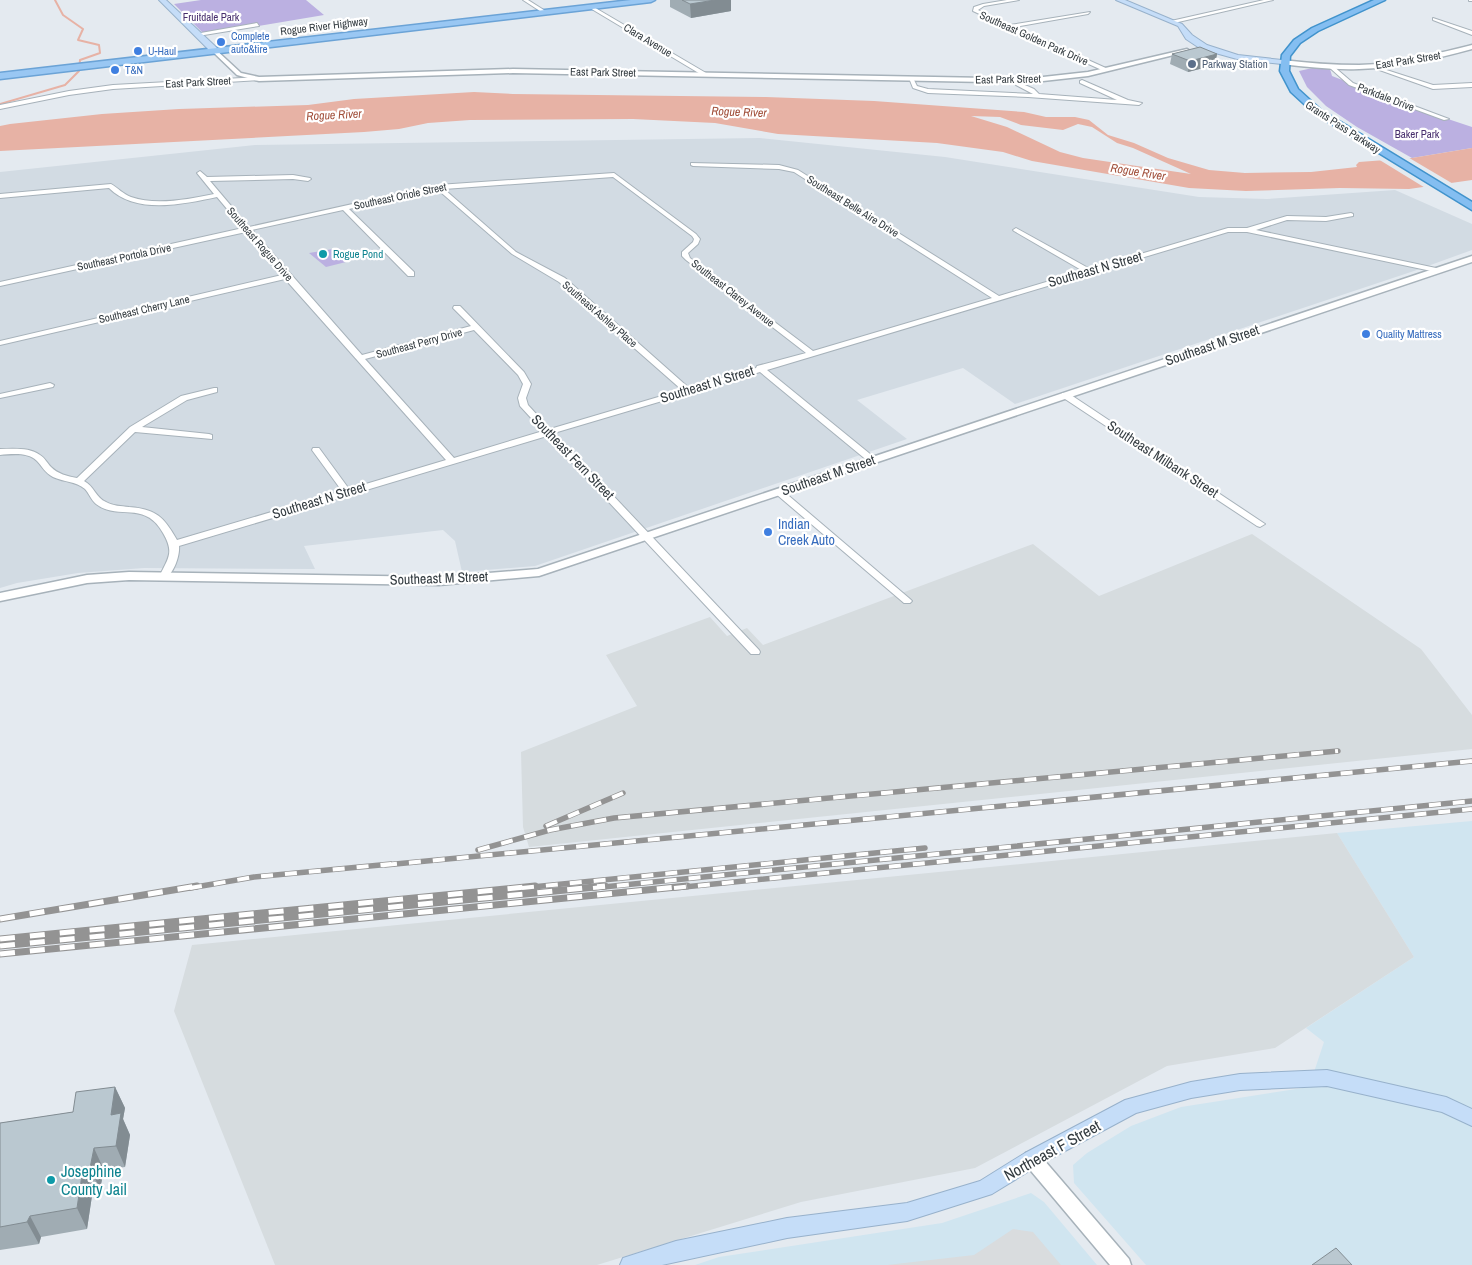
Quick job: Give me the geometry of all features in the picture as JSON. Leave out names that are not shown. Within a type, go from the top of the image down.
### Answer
[{"type":"highway","points":[[1282,62],[1288,50],[1301,38],[1381,0]]},
{"type":"highway","name":"Grants Pass Parkway","points":[[1282,62],[1286,79],[1297,94],[1318,112],[1472,207]]},
{"type":"main road","points":[[162,0],[214,50]]},
{"type":"main road","name":"Rogue River Highway","points":[[0,76],[651,0]]},
{"type":"main road","points":[[1119,0],[1174,21],[1184,28],[1189,37],[1204,47],[1237,56],[1282,62]]},
{"type":"main road","name":"Northeast F Street","points":[[630,1265],[676,1251],[787,1228],[907,1212],[985,1188],[1032,1159],[1132,1106],[1191,1090],[1240,1082],[1327,1078],[1446,1106],[1472,1118]]},
{"type":"street","points":[[525,0],[545,12]]},
{"type":"street","name":"Southeast Golden Park Drive","points":[[1017,0],[984,5],[976,8],[975,12],[1106,70]]},
{"type":"street","points":[[1174,21],[1271,0]]},
{"type":"street","name":"Clara Avenue","points":[[592,7],[704,74]]},
{"type":"street","points":[[1007,27],[1088,13]]},
{"type":"street","points":[[1435,19],[1472,33]]},
{"type":"street","points":[[198,34],[257,25]]},
{"type":"street","name":"East Park Street","points":[[0,107],[70,93],[113,88],[259,79],[488,72],[704,74],[911,79],[1043,78],[1073,76],[1106,70],[1204,47]]},
{"type":"street","name":"East Park Street","points":[[1282,62],[1332,67],[1373,66],[1422,60],[1472,47]]},
{"type":"street","points":[[214,50],[236,71],[245,76],[259,79]]},
{"type":"street","points":[[1373,66],[1433,87],[1472,85]]},
{"type":"street","name":"Parkdale Drive","points":[[1332,67],[1351,84],[1446,119]]},
{"type":"street","points":[[911,79],[915,87],[928,91],[1041,95],[1083,100],[1140,103]]},
{"type":"street","points":[[1082,82],[1127,102]]},
{"type":"street","points":[[1018,84],[1041,95]]},
{"type":"street","name":"Southeast Belle Aire Drive","points":[[694,164],[779,167],[796,171],[996,297]]},
{"type":"street","points":[[200,173],[218,195]]},
{"type":"street","name":"Southeast Oriole Street","points":[[248,229],[438,187],[614,175]]},
{"type":"street","name":"Southeast Clarey Avenue","points":[[614,175],[694,235],[696,243],[685,252],[685,256],[811,353]]},
{"type":"street","points":[[205,179],[293,177],[308,179]]},
{"type":"street","name":"Southeast Rogue Drive","points":[[0,196],[111,186],[114,191],[120,194],[140,200],[177,202],[218,195],[287,276],[451,460]]},
{"type":"street","name":"Southeast Ashley Place","points":[[438,187],[514,253],[562,280],[687,390]]},
{"type":"street","points":[[345,208],[410,274]]},
{"type":"street","points":[[1247,230],[1286,218],[1326,219],[1351,215]]},
{"type":"street","name":"Southeast Portola Drive","points":[[0,284],[248,229]]},
{"type":"street","points":[[1016,230],[1088,271]]},
{"type":"street","name":"Southeast N Street","points":[[174,544],[996,297],[1228,230],[1247,230],[1436,270]]},
{"type":"street","name":"Southeast M Street","points":[[165,575],[439,581],[539,572],[1472,259]]},
{"type":"street","name":"Southeast Cherry Lane","points":[[0,343],[287,276]]},
{"type":"street","name":"Southeast Fern Street","points":[[457,308],[521,374],[527,384],[522,398],[524,406],[755,652]]},
{"type":"street","name":"Southeast Perry Drive","points":[[361,358],[476,328]]},
{"type":"street","points":[[760,368],[872,460]]},
{"type":"street","points":[[0,396],[50,385]]},
{"type":"street","points":[[79,482],[133,429],[184,398],[214,390]]},
{"type":"street","name":"Southeast Milbank Street","points":[[1066,395],[1260,524]]},
{"type":"street","points":[[133,429],[209,437]]},
{"type":"street","points":[[316,450],[347,492]]},
{"type":"street","points":[[0,452],[15,451],[35,455],[40,458],[48,471],[57,476],[79,482],[89,488],[98,502],[106,506],[139,510],[156,517],[162,523],[174,544],[175,553],[165,575],[87,579],[0,597]]},
{"type":"street","points":[[779,492],[907,601]]},
{"type":"street","points":[[1032,1159],[1122,1265]]},
{"type":"shaded area","points":[[760,138],[945,157],[1199,197],[1267,199],[1395,190],[1472,224],[1472,250],[1015,404],[963,368],[857,400],[907,439],[535,566],[462,572],[455,541],[443,530],[304,546],[315,569],[144,568],[78,573],[17,583],[0,588],[0,172],[255,145]]},
{"type":"shaded area","points":[[1252,534],[1421,649],[1472,715],[1472,749],[529,847],[523,827],[521,752],[637,706],[606,655],[710,617],[727,636],[747,628],[763,645],[1033,544],[1099,596]]},
{"type":"shaded area","points":[[1472,821],[1472,1265],[1146,1265],[1074,1183],[1073,1165],[1087,1153],[1131,1126],[1181,1107],[1309,1087],[1324,1042],[1306,1028],[1414,957],[1337,833]]},
{"type":"shaded area","points":[[1337,833],[1414,957],[1275,1048],[1167,1066],[975,1168],[801,1202],[597,1265],[275,1265],[174,1011],[192,945]]},
{"type":"shaded area","points":[[1031,1193],[1044,1202],[1097,1265],[695,1265],[719,1257],[942,1223]]},
{"type":"shaded area","points":[[1013,1229],[1033,1232],[1061,1265],[887,1265],[974,1255]]},
{"type":"green space","name":"Fruitdale Park","points":[[201,0],[306,0],[324,15],[205,35],[174,4]]},
{"type":"green space","name":"Baker Park","points":[[1317,67],[1330,69],[1332,76],[1415,108],[1472,127],[1472,148],[1412,158],[1357,127],[1326,106],[1307,87],[1299,71]]},
{"type":"green space","points":[[339,248],[350,261],[326,267],[309,253]]},
{"type":"water","name":"Rogue River","points":[[474,92],[766,97],[874,101],[1024,112],[1046,117],[1075,117],[1089,120],[1108,135],[1134,143],[1168,158],[1209,170],[1245,173],[1311,172],[1357,167],[1356,165],[1359,162],[1412,158],[1472,148],[1472,180],[1409,189],[1340,188],[1246,191],[1189,188],[1032,161],[1003,152],[937,143],[778,134],[715,123],[633,119],[470,120],[428,123],[399,129],[364,132],[0,151],[0,126],[10,124],[102,114],[179,109],[308,105],[354,99]],"holes":[[[971,116],[1000,117],[1021,125],[1063,130],[1078,124],[1092,127],[1117,143],[1133,148],[1191,174],[1083,158],[1060,152],[1007,127]]]},
{"type":"pier","points":[[1406,156],[1455,185],[1427,189],[1378,159]]},
{"type":"building","points":[[682,0],[715,0],[690,4]]},
{"type":"building","points":[[1200,47],[1217,54],[1190,61],[1172,54]]},
{"type":"building","name":"Josephine County Jail","points":[[115,1087],[111,1115],[121,1113],[116,1146],[94,1148],[90,1168],[83,1168],[77,1208],[30,1216],[27,1222],[0,1227],[0,1123],[73,1112],[76,1092]]},
{"type":"building","points":[[1336,1248],[1352,1265],[1312,1265]]},
{"type":"waterway","points":[[0,104],[65,85],[79,71],[80,60],[100,53],[99,45],[78,40],[83,29],[63,15],[55,0]]},
{"type":"railway","points":[[478,850],[550,830],[614,818],[1338,751]]},
{"type":"railway","points":[[385,865],[1472,761]]},
{"type":"railway","points":[[546,826],[623,793]]},
{"type":"railway","points":[[593,888],[1472,801]]},
{"type":"railway","points":[[674,888],[1472,809]]},
{"type":"railway","points":[[522,888],[925,848]]},
{"type":"railway","points":[[190,888],[254,877],[391,864]]},
{"type":"railway","points":[[0,919],[197,886]]},
{"type":"railway","points":[[0,939],[535,886]]},
{"type":"railway","points":[[0,946],[605,886]]},
{"type":"railway","points":[[0,954],[687,886]]},
{"type":"place","name":"Complete auto&tire","points":[[221,42]]},
{"type":"place","name":"U-Haul","points":[[138,51]]},
{"type":"place","name":"Parkway Station","points":[[1192,64]]},
{"type":"place","name":"T&N","points":[[115,70]]},
{"type":"place","name":"Rogue Pond","points":[[323,254]]},
{"type":"place","name":"Quality Mattress","points":[[1366,334]]},
{"type":"place","name":"Indian Creek Auto","points":[[768,532]]},
{"type":"place","name":"Josephine County Jail","points":[[51,1180]]}]
